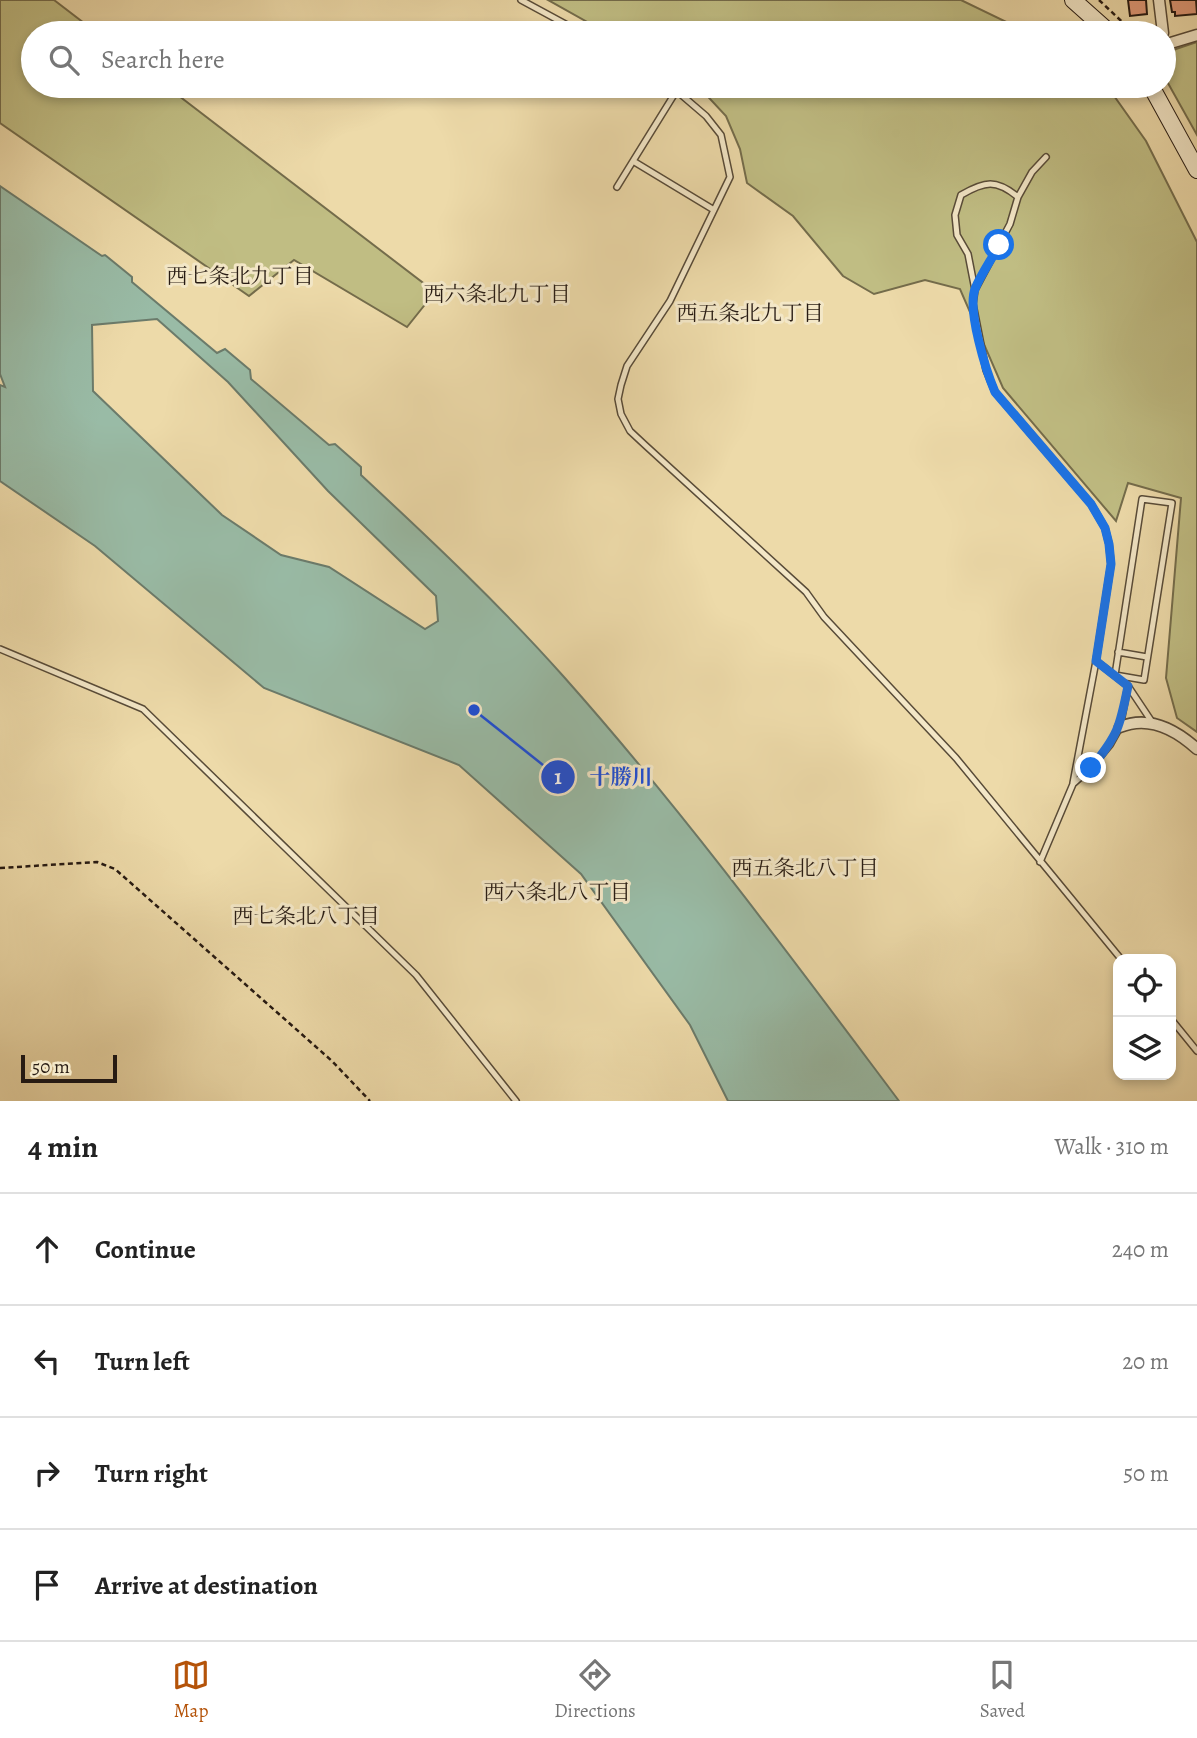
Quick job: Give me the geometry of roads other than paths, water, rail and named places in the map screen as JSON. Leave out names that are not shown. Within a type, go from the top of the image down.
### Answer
[{"type":"main road","points":[[1073,0],[1097,21]]},
{"type":"main road","points":[[1158,98],[1197,170]]},
{"type":"street","points":[[1159,0],[1162,21]]},
{"type":"street","points":[[1176,41],[1197,35]]},
{"type":"street","points":[[1120,727],[1134,721],[1152,722],[1189,742],[1197,750]]},
{"type":"lane","points":[[521,0],[560,21]]},
{"type":"lane","points":[[617,187],[672,98]]},
{"type":"lane","points":[[686,98],[706,116],[721,135],[728,157],[730,177],[670,301],[627,366],[618,399],[621,414],[631,431],[645,445],[806,592],[824,617],[956,758],[1117,954]]},
{"type":"lane","points":[[975,290],[1010,224],[1018,197],[1032,172],[1046,157]]},
{"type":"lane","points":[[634,161],[714,210]]},
{"type":"lane","points":[[1018,197],[995,183],[977,186],[961,195],[955,215],[957,235],[968,254],[975,290],[973,304],[986,370],[995,392],[1091,504],[1105,528],[1111,564],[1073,784],[1040,862]]},
{"type":"lane","points":[[1142,499],[1171,503],[1144,680],[1115,675],[1142,499]]},
{"type":"lane","points":[[0,649],[143,709],[416,975],[516,1101]]},
{"type":"lane","points":[[1118,652],[1147,657]]},
{"type":"lane","points":[[1096,661],[1128,686],[1152,722]]},
{"type":"lane","points":[[1073,784],[1110,745],[1120,727],[1128,686]]},
{"type":"lane","points":[[1176,1025],[1197,1051]]},
{"type":"place","name":"十勝川","points":[[474,710]]},
{"type":"district","name":"西七条北九丁目","points":[[240,276]]},
{"type":"district","name":"西六条北九丁目","points":[[497,294]]},
{"type":"district","name":"西五条北九丁目","points":[[750,313]]},
{"type":"district","name":"西五条北八丁目","points":[[805,868]]},
{"type":"district","name":"西六条北八丁目","points":[[557,892]]},
{"type":"district","name":"西七条北八丁目","points":[[306,916]]}]
